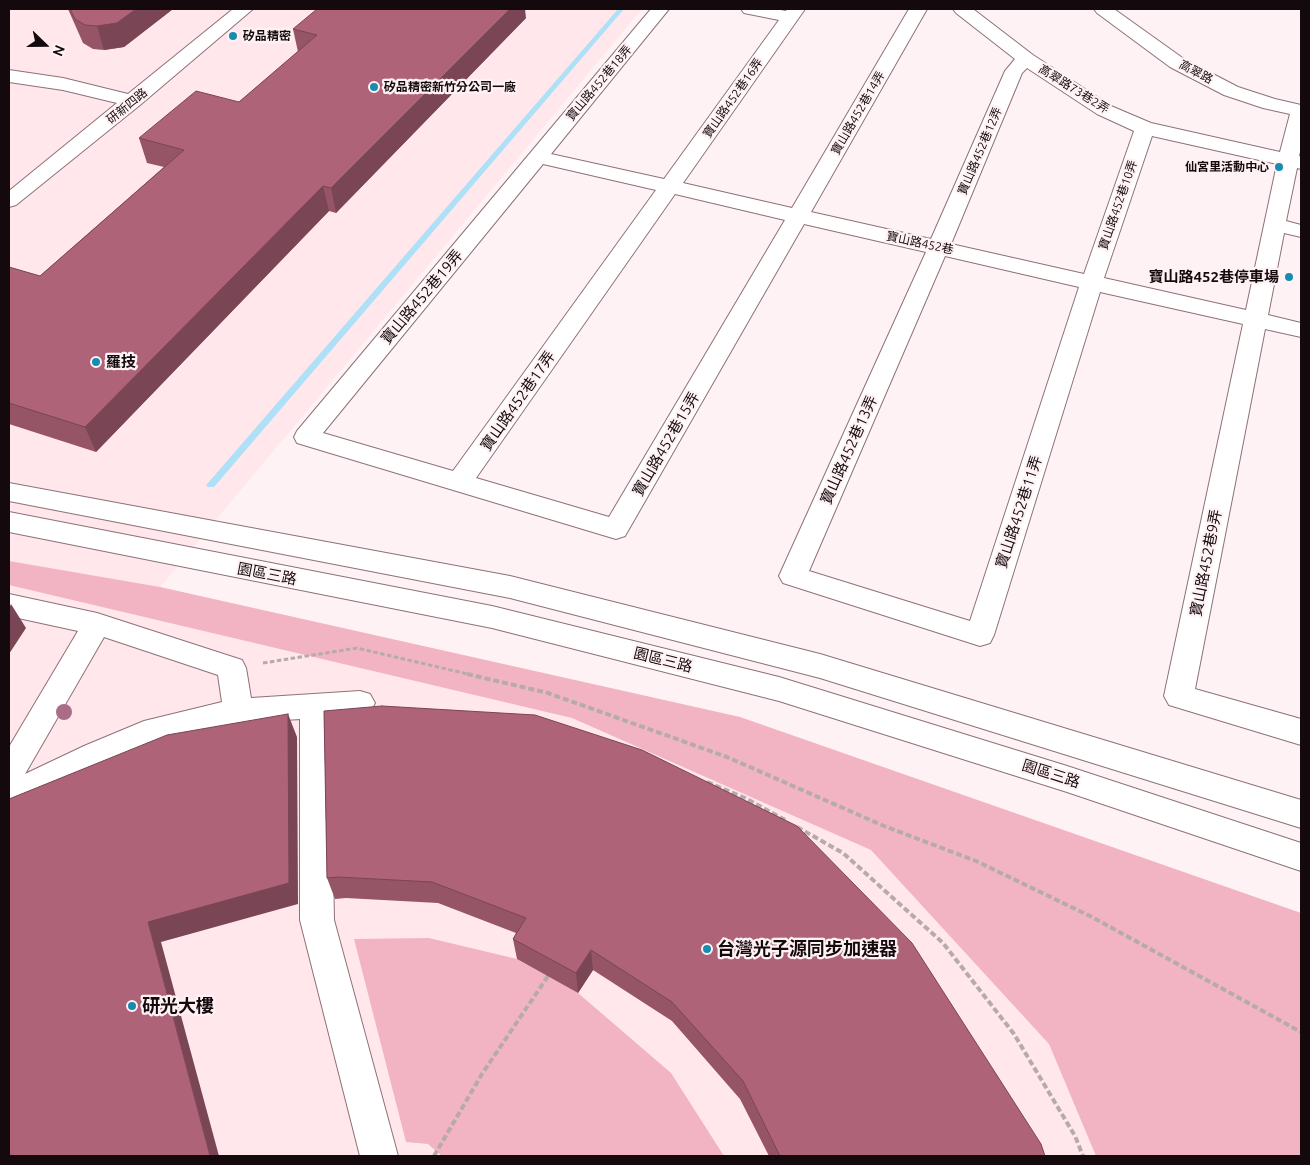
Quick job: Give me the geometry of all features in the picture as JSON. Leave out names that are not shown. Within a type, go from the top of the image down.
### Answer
[{"type":"street","name":"研新四路","points":[[9,201],[244,9]]},
{"type":"street","name":"寶山路452巷18弄","points":[[538,156],[660,9]]},
{"type":"street","points":[[750,9],[793,13]]},
{"type":"street","name":"寶山路452巷14弄","points":[[797,217],[918,9]]},
{"type":"street","name":"高翠路73巷2弄","points":[[962,9],[1026,59],[1104,110],[1145,128],[1295,162]]},
{"type":"street","name":"高翠路","points":[[1103,9],[1177,63],[1231,91],[1270,104],[1301,111]]},
{"type":"street","name":"高翠路","points":[[1124,9],[1200,61],[1246,83],[1301,101]]},
{"type":"street","name":"寶山路452巷16弄","points":[[669,188],[793,13]]},
{"type":"street","points":[[9,57],[63,84]]},
{"type":"street","name":"寶山路452巷12弄","points":[[940,246],[1014,71],[1026,59]]},
{"type":"street","points":[[9,76],[63,84],[133,101]]},
{"type":"street","points":[[1256,319],[1275,225],[1295,162],[1301,111]]},
{"type":"street","name":"寶山路452巷10弄","points":[[1092,282],[1145,128]]},
{"type":"street","name":"寶山路452巷","points":[[538,156],[669,188],[797,217],[940,246],[1301,330]]},
{"type":"street","name":"寶山路452巷19弄","points":[[459,484],[306,437],[538,156]]},
{"type":"street","name":"寶山路452巷17弄","points":[[459,484],[669,188]]},
{"type":"street","name":"寶山路452巷15弄","points":[[459,484],[616,529],[797,217]]},
{"type":"street","points":[[1275,225],[1301,231]]},
{"type":"street","name":"寶山路452巷13弄","points":[[874,602],[793,576],[940,246]]},
{"type":"street","name":"寶山路452巷11弄","points":[[874,602],[980,635],[1092,282]]},
{"type":"street","name":"寶山路452巷9弄","points":[[1256,319],[1179,696],[1295,730]]},
{"type":"street","name":"園區三路","points":[[9,492],[510,587],[820,666],[1301,814]]},
{"type":"street","name":"園區三路","points":[[9,522],[492,617],[779,689],[1067,779],[1301,857]]},
{"type":"street","points":[[9,605],[97,624],[232,668],[238,711]]},
{"type":"street","points":[[12,784],[97,624]]},
{"type":"street","points":[[12,784],[95,755],[155,730],[238,711],[316,717],[360,703]]},
{"type":"street","points":[[316,717],[317,920],[379,1156]]},
{"type":"path","points":[[232,668],[357,648],[548,693],[728,757],[884,826],[976,862],[1092,917],[1301,1032]]},
{"type":"path","points":[[703,780],[746,798],[786,820]]},
{"type":"path","points":[[794,825],[843,853],[943,943],[1014,1034],[1075,1136],[1082,1156]]},
{"type":"path","points":[[434,1156],[482,1074],[548,976]]},
{"type":"shaded area","points":[[9,9],[642,9],[160,587],[740,717],[1301,913],[1301,1156],[9,1156]]},
{"type":"shaded area","points":[[9,561],[160,587],[740,717],[1301,913],[1301,1156],[1096,1156],[1049,1044],[871,850],[572,718],[9,585]]},
{"type":"shaded area","points":[[429,938],[517,959],[578,993],[671,1073],[724,1156],[442,1156],[428,1144],[406,1142],[354,939]]},
{"type":"building","points":[[70,9],[136,9],[117,23],[97,26],[85,25],[75,19]]},
{"type":"building","points":[[317,9],[510,9],[331,188],[323,186],[85,427],[9,403],[9,267],[40,276],[184,150],[139,138],[196,91],[239,102],[317,35],[293,29]]},
{"type":"building","name":"台灣光子源同步加速器","points":[[382,706],[535,715],[642,750],[797,826],[912,943],[1041,1144],[1045,1156],[780,1156],[743,1081],[672,1002],[591,950],[576,973],[513,939],[526,918],[432,882],[327,878],[324,711]]},
{"type":"building","points":[[288,714],[289,883],[148,922],[210,1156],[9,1156],[9,799],[167,735]]},
{"type":"waterway","points":[[211,485],[621,9]]},
{"type":"place","name":"矽品精密","points":[[233,36]]},
{"type":"place","name":"矽品精密新竹分公司一廠","points":[[374,87]]},
{"type":"place","name":"仙宮里活動中心","points":[[1279,167]]},
{"type":"place","name":"寶山路452巷停車場","points":[[1289,277]]},
{"type":"place","name":"羅技","points":[[96,362]]},
{"type":"place","name":"台灣光子源同步加速器","points":[[707,949]]},
{"type":"place","name":"研光大樓","points":[[132,1006]]}]
